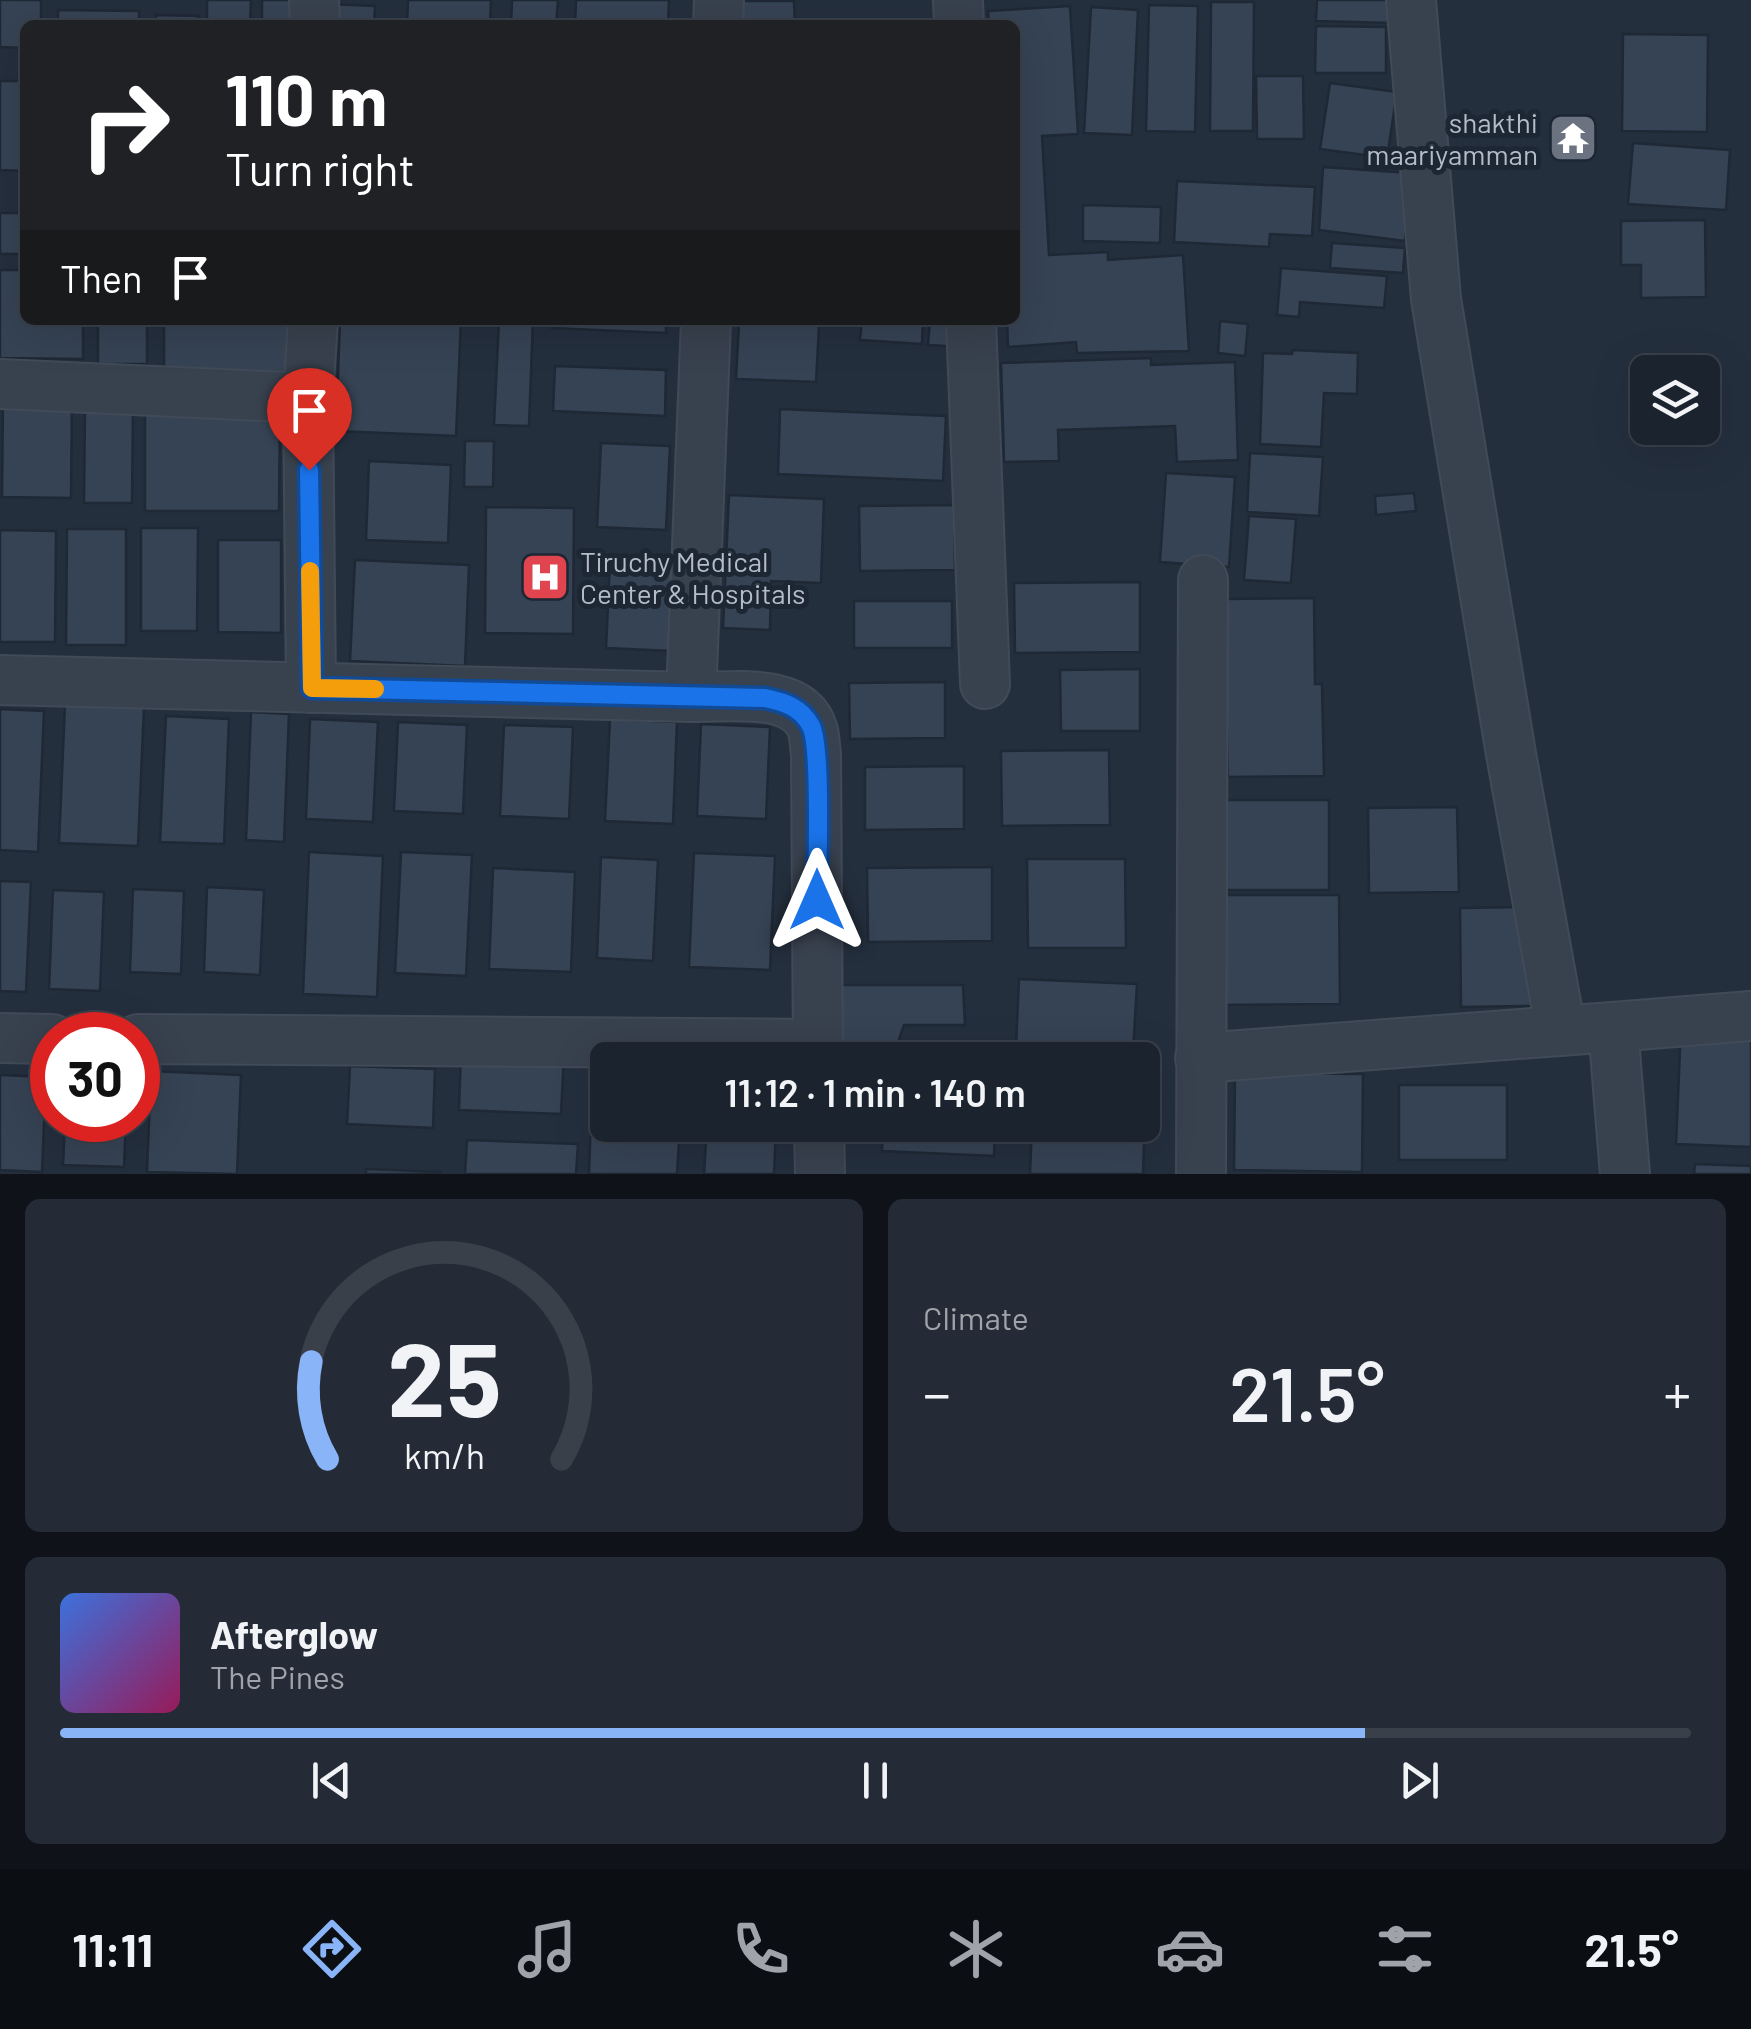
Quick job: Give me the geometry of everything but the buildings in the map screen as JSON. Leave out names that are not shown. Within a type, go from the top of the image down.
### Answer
[{"type":"street","points":[[1411,0],[1436,299],[1561,1031]]},
{"type":"street","points":[[312,688],[308,398],[313,325]]},
{"type":"street","points":[[691,698],[706,325]]},
{"type":"street","points":[[971,325],[985,684]]},
{"type":"street","points":[[0,384],[308,398]]},
{"type":"street","points":[[1201,1174],[1203,580]]},
{"type":"street","points":[[0,680],[765,698],[786,702],[802,713],[813,728],[816,755],[818,1042]]},
{"type":"street","points":[[1200,1058],[1751,1016]]},
{"type":"street","points":[[1613,1027],[1625,1174]]},
{"type":"street","points":[[0,1038],[30,1039]]},
{"type":"street","points":[[160,1040],[590,1048]]},
{"type":"street","points":[[819,1142],[820,1174]]},
{"type":"slow traffic","points":[[310,571],[312,688],[375,689]]},
{"type":"place","name":"shakthi maariyamman","points":[[1573,138]]},
{"type":"place","name":"Tiruchy Medical Center & Hospitals","points":[[545,577]]},
{"type":"route","points":[[309,470],[312,688],[765,698],[786,702],[802,713],[813,728],[817,900]]}]
